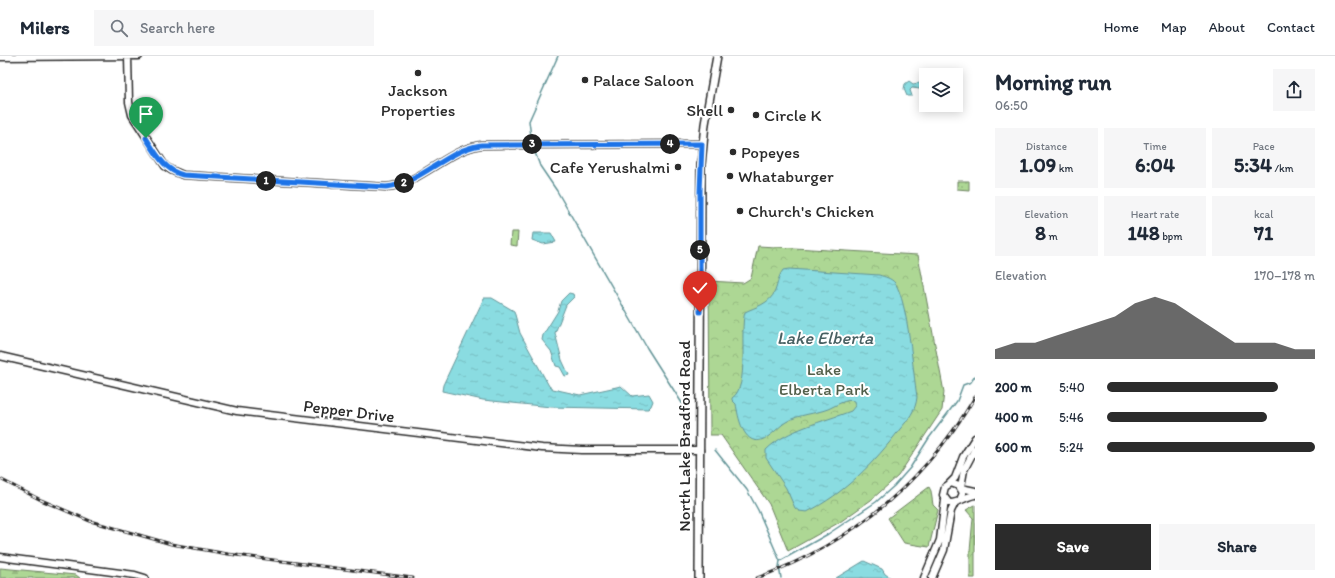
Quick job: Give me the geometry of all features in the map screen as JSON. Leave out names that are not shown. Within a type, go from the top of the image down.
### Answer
[{"type":"main road","name":"North Lake Bradford Road","points":[[699,578],[700,199],[702,144],[718,56]]},
{"type":"street","points":[[128,56],[129,102],[132,115],[165,166],[176,173],[183,175],[386,187],[408,181],[466,148],[481,145],[702,144]]},
{"type":"street","points":[[0,57],[139,56]]},
{"type":"street","name":"Pepper Drive","points":[[0,356],[249,412],[542,448],[582,450],[700,450]]},
{"type":"street","points":[[924,578],[940,540],[945,500],[942,492],[945,487],[955,478],[963,457],[975,438]]},
{"type":"street","points":[[932,578],[944,550],[951,511],[963,494],[961,488],[964,470],[975,449]]},
{"type":"street","points":[[949,484],[955,483],[961,488],[975,491]]},
{"type":"street","points":[[945,500],[949,503],[975,495]]},
{"type":"street","points":[[0,557],[136,575],[145,578]]},
{"type":"green space","points":[[957,181],[969,181],[969,190],[957,189]]},
{"type":"green space","points":[[511,232],[518,232],[517,246],[510,245]]},
{"type":"green space","name":"Lake Elberta Park","points":[[758,246],[918,255],[944,392],[942,410],[898,476],[871,500],[840,522],[788,551],[769,504],[721,435],[710,435],[709,281],[743,283],[751,278]]},
{"type":"green space","points":[[929,487],[933,505],[938,510],[929,547],[904,543],[888,518]]},
{"type":"green space","points":[[975,505],[975,578],[970,578],[970,551],[973,518],[966,510]]},
{"type":"green space","points":[[0,568],[76,575],[80,578],[0,578]]},
{"type":"water","points":[[909,81],[913,84],[918,83],[919,89],[912,88],[910,90],[912,96],[907,96],[904,89],[905,84]]},
{"type":"water","points":[[533,233],[551,233],[556,242],[543,244],[532,240]]},
{"type":"water","name":"Lake Elberta","points":[[789,269],[879,275],[888,278],[895,283],[900,292],[907,321],[917,397],[915,406],[909,418],[869,465],[846,487],[821,505],[807,512],[799,511],[795,508],[786,488],[766,458],[766,450],[795,431],[851,411],[855,406],[854,401],[845,401],[828,409],[791,419],[768,437],[761,440],[755,440],[750,438],[742,428],[736,404],[732,400],[741,383],[743,321],[745,312],[770,299],[775,291],[783,270]]},
{"type":"water","points":[[569,293],[573,294],[574,297],[566,305],[555,333],[562,360],[569,375],[565,376],[560,367],[556,366],[551,351],[542,340],[543,335],[558,311],[561,301]]},
{"type":"water","points":[[484,298],[492,298],[514,311],[520,333],[549,386],[553,389],[580,395],[621,386],[632,396],[649,394],[653,401],[651,406],[648,409],[551,407],[483,400],[442,391],[443,385]]},
{"type":"water","points":[[864,561],[882,569],[885,574],[891,578],[836,578]]},
{"type":"waterway","points":[[532,144],[529,121],[558,56]]},
{"type":"waterway","points":[[533,147],[540,166],[557,191],[647,348],[687,411]]},
{"type":"waterway","points":[[781,578],[779,567],[780,561],[828,534],[876,502],[894,486],[910,468],[929,438],[957,401],[963,385],[971,382],[975,376]]},
{"type":"waterway","points":[[715,450],[747,490],[758,510],[780,561]]},
{"type":"railway","points":[[757,578],[791,564],[823,547],[882,507],[908,483],[932,457],[955,428],[975,397]]},
{"type":"railway","points":[[0,479],[41,500],[90,521],[171,544],[228,554],[413,578]]},
{"type":"place","name":"Jackson Properties","points":[[418,73]]},
{"type":"place","name":"Palace Saloon","points":[[585,80]]},
{"type":"place","name":"Shell","points":[[731,110]]},
{"type":"place","name":"Circle K","points":[[756,115]]},
{"type":"place","name":"Popeyes","points":[[733,152]]},
{"type":"place","name":"Cafe Yerushalmi","points":[[678,167]]},
{"type":"place","name":"Whataburger","points":[[730,176]]},
{"type":"place","name":"Church's Chicken","points":[[740,211]]},
{"type":"route","points":[[146,138],[165,166],[176,173],[183,175],[386,187],[408,181],[458,151],[472,146],[540,144],[702,144],[700,191],[700,312]]}]
